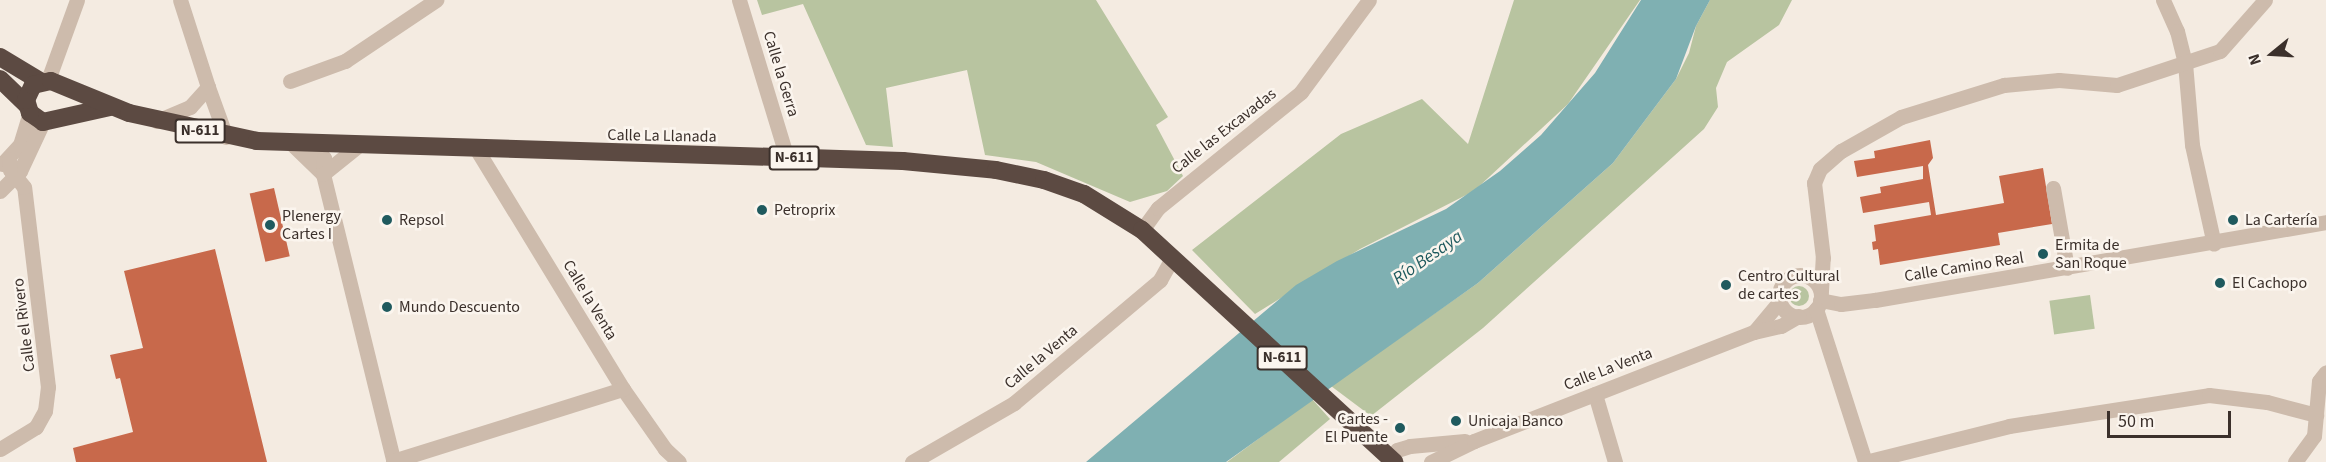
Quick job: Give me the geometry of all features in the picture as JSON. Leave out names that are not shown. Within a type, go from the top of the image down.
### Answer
[{"type":"highway","name":"N-611","points":[[0,57],[50,84]]},
{"type":"highway","points":[[0,79],[33,113]]},
{"type":"highway","name":"Calle La Llanada","points":[[50,84],[99,99],[110,107],[226,137],[359,146],[903,161],[996,170],[1084,194],[1142,230],[1173,257],[1384,456]]},
{"type":"highway","points":[[33,113],[28,92],[50,84],[67,102],[62,115]]},
{"type":"highway","name":"Calle La Llanada","points":[[33,113],[62,115],[110,107]]},
{"type":"street","points":[[50,84],[76,0]]},
{"type":"street","points":[[180,0],[226,137]]},
{"type":"street","points":[[290,81],[345,61],[436,0]]},
{"type":"street","name":"Calle la Gerra","points":[[740,0],[787,158]]},
{"type":"street","name":"Calle las Excavadas","points":[[1142,230],[1171,196],[1282,111],[1301,92],[1369,0]]},
{"type":"street","points":[[2163,0],[2177,31],[2184,63],[2192,145],[2214,244]]},
{"type":"street","points":[[1808,276],[1798,275],[1786,281],[1780,301],[1789,313],[1798,316],[1819,300],[1823,258],[1814,202],[1815,175],[1834,156],[1871,133],[1901,117],[2004,85],[2059,80],[2117,85],[2220,51],[2265,0]]},
{"type":"street","points":[[157,121],[190,107],[208,87]]},
{"type":"street","points":[[197,130],[217,107]]},
{"type":"street","points":[[4,162],[23,140],[33,113]]},
{"type":"street","points":[[0,191],[16,177],[33,113]]},
{"type":"street","points":[[291,143],[323,174]]},
{"type":"street","points":[[313,144],[324,158],[323,174],[393,461],[623,389]]},
{"type":"street","points":[[323,174],[359,146]]},
{"type":"street","name":"Calle la Venta","points":[[477,150],[623,389],[665,449],[679,462]]},
{"type":"street","name":"Calle el Rivero","points":[[0,449],[36,427],[45,411],[48,387],[24,187],[4,162]]},
{"type":"street","points":[[2053,188],[2067,268]]},
{"type":"street","name":"Calle Camino Real","points":[[1819,300],[1847,304],[2214,244],[2326,222]]},
{"type":"street","name":"Calle la Venta","points":[[912,462],[1014,403],[1160,280],[1173,257]]},
{"type":"street","points":[[1808,276],[1823,258]]},
{"type":"street","points":[[1808,276],[1819,300],[1827,344],[1865,462],[2009,426],[2209,395],[2250,398],[2316,415]]},
{"type":"street","name":"Calle La Venta","points":[[1754,332],[1780,301]]},
{"type":"street","name":"Calle La Venta","points":[[1431,462],[1474,441],[1754,332],[1774,329],[1798,316]]},
{"type":"street","points":[[2295,462],[2314,436],[2323,376]]},
{"type":"street","points":[[1595,394],[1615,462]]},
{"type":"street","name":"Calle La Venta","points":[[1384,456],[1410,446],[1474,441]]},
{"type":"green space","points":[[757,0],[1096,0],[1168,117],[1156,125],[1183,176],[1167,191],[1130,202],[1036,162],[985,155],[967,70],[886,88],[893,147],[866,145],[803,4],[762,15]]},
{"type":"green space","points":[[1514,0],[1640,0],[1568,104],[1474,191],[1360,249],[1255,314],[1192,250],[1341,134],[1422,99],[1468,144]]},
{"type":"green space","points":[[1710,0],[1792,0],[1779,25],[1727,62],[1716,88],[1718,107],[1704,129],[1483,328],[1371,416],[1331,386],[1478,283],[1613,163],[1676,79],[1689,53],[1696,26]]},
{"type":"green space","points":[[1799,286],[1806,289],[1809,296],[1806,303],[1799,306],[1792,303],[1789,296],[1792,289]]},
{"type":"green space","points":[[2090,295],[2095,329],[2054,334],[2049,301]]},
{"type":"green space","points":[[1312,399],[1330,419],[1279,462],[1227,462]]},
{"type":"water","name":"Río Besaya","points":[[1641,0],[1710,0],[1696,26],[1676,79],[1613,163],[1478,283],[1226,462],[1086,462],[1296,285],[1337,261],[1446,209],[1500,171],[1541,135],[1595,73]]},
{"type":"building","points":[[1930,140],[1933,158],[1928,165],[1936,215],[2004,203],[1999,176],[2043,168],[2052,224],[1998,233],[2000,245],[1880,265],[1878,249],[1873,250],[1872,242],[1876,241],[1874,225],[1931,215],[1929,202],[1863,213],[1860,197],[1881,193],[1880,187],[1923,179],[1923,166],[1857,177],[1854,161],[1875,158],[1874,151]]},
{"type":"building","name":"Plenergy Cartes I","points":[[274,188],[290,256],[265,262],[250,194]]},
{"type":"building","points":[[215,249],[267,462],[76,462],[73,448],[133,432],[120,378],[116,379],[110,355],[143,348],[124,271]]},
{"type":"place","name":"Petroprix","points":[[762,210]]},
{"type":"place","name":"Repsol","points":[[387,220]]},
{"type":"place","name":"La Cartería","points":[[2233,220]]},
{"type":"place","name":"Plenergy Cartes I","points":[[270,225]]},
{"type":"place","name":"Ermita de San Roque","points":[[2043,254]]},
{"type":"place","name":"El Cachopo","points":[[2220,283]]},
{"type":"place","name":"Centro Cultural de cartes","points":[[1726,285]]},
{"type":"place","name":"Mundo Descuento","points":[[387,307]]},
{"type":"place","name":"Unicaja Banco","points":[[1456,421]]},
{"type":"place","name":"Cartes - El Puente","points":[[1400,428]]}]
